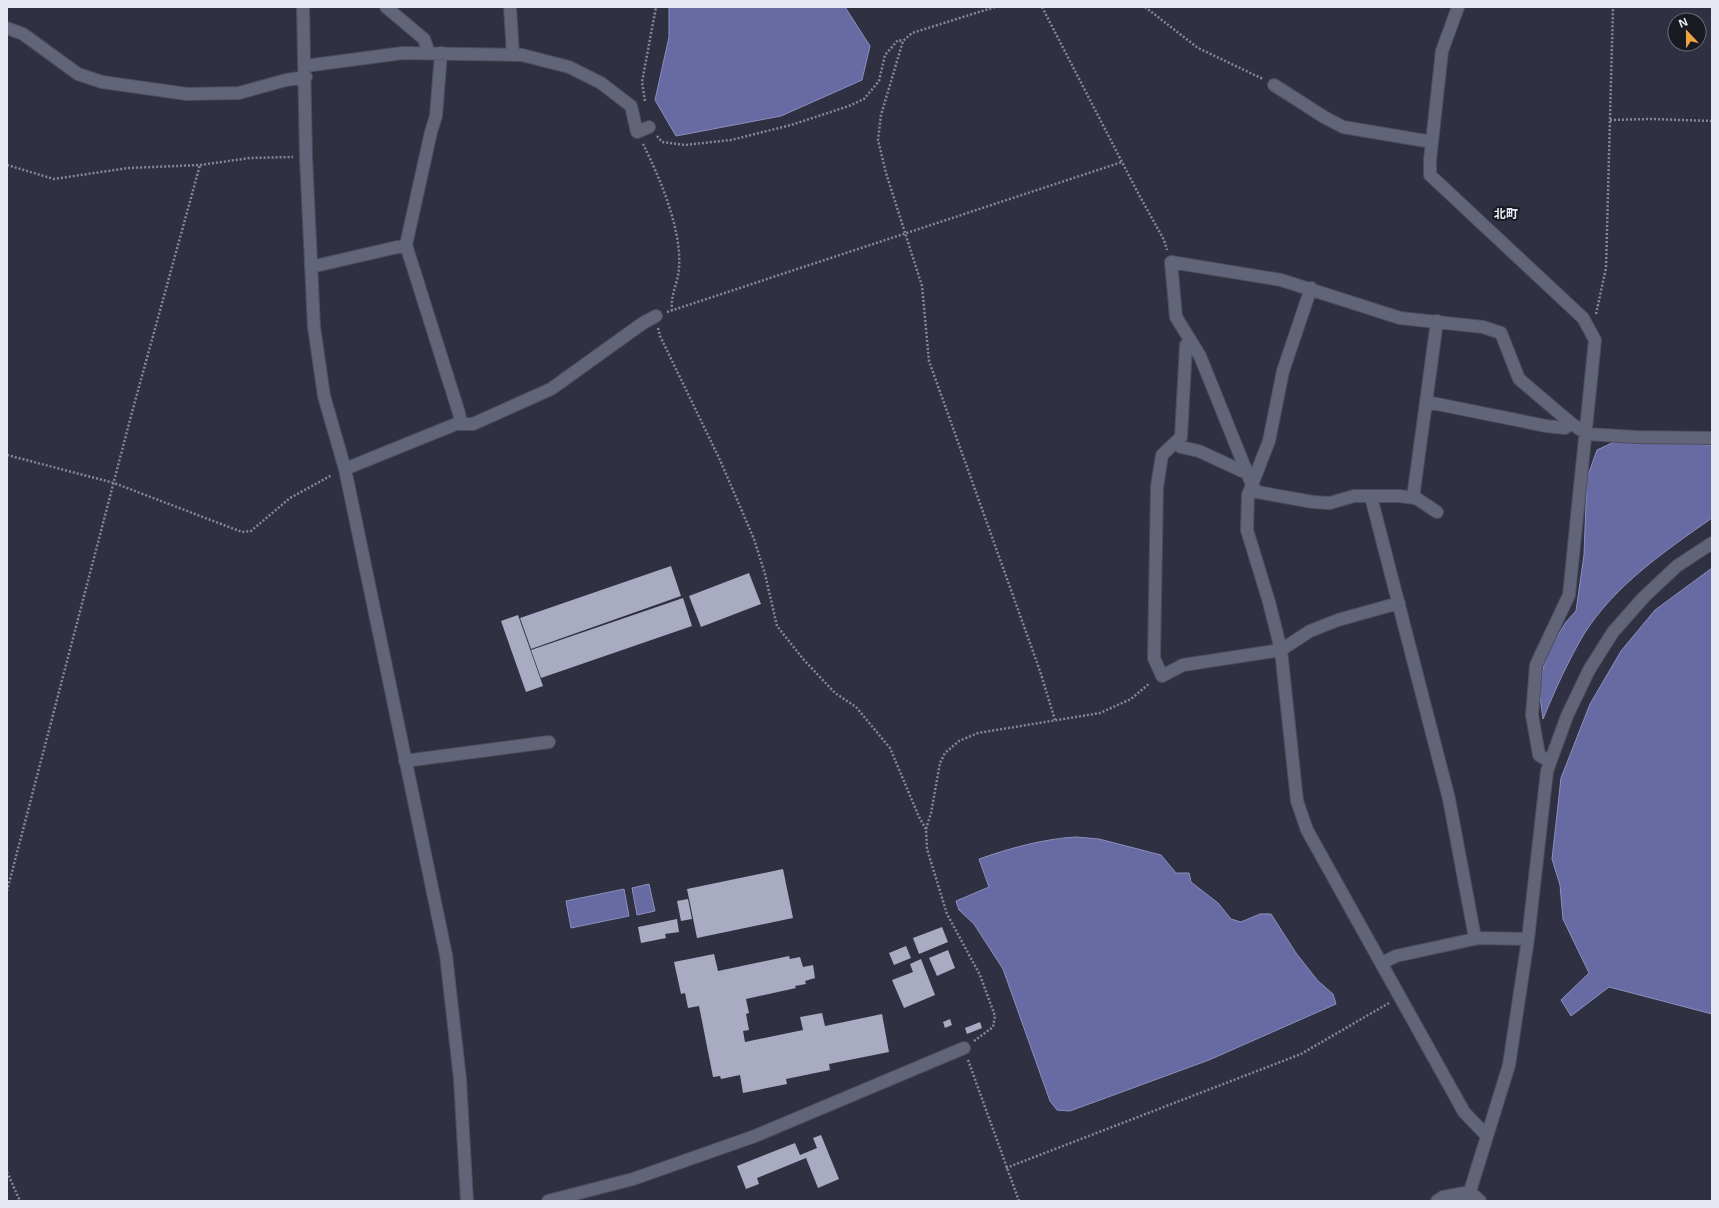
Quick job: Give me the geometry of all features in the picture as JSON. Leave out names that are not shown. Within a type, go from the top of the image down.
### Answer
[{"type":"street","points":[[303,7],[306,157],[314,328],[324,396],[345,469],[446,955],[460,1079],[467,1201]]},
{"type":"street","points":[[386,7],[424,39],[435,53],[436,116],[431,132],[406,245],[459,413],[461,424]]},
{"type":"street","points":[[510,7],[512,55]]},
{"type":"street","points":[[1458,7],[1442,51],[1430,175],[1583,318],[1595,340],[1587,403],[1587,434],[1569,596],[1536,666],[1532,715],[1540,755],[1550,762]]},
{"type":"street","points":[[7,28],[23,34],[78,74],[102,82],[187,94],[239,93],[286,80],[305,71],[403,53],[522,55],[569,67],[601,83],[631,106],[637,132],[649,128]]},
{"type":"street","points":[[1274,85],[1324,117],[1343,127],[1432,142]]},
{"type":"street","points":[[311,267],[406,245]]},
{"type":"street","points":[[1437,512],[1413,498],[1400,496],[1354,496],[1330,503],[1313,502],[1258,492],[1252,484],[1200,356],[1176,317],[1171,262],[1282,280],[1311,288],[1363,307],[1400,318],[1484,327],[1501,333],[1519,379],[1570,422],[1587,434],[1636,437],[1712,438]]},
{"type":"street","points":[[1311,288],[1283,371],[1268,442],[1248,495],[1247,530],[1269,602],[1281,650],[1297,801],[1307,830],[1401,995],[1464,1112],[1486,1135]]},
{"type":"street","points":[[345,469],[456,424],[473,424],[551,389],[643,323],[656,316]]},
{"type":"street","points":[[1413,498],[1437,321]]},
{"type":"street","points":[[1191,341],[1186,345],[1182,437],[1162,455],[1157,487],[1154,658],[1162,676],[1183,665],[1281,650],[1310,631],[1399,603]]},
{"type":"street","points":[[1427,402],[1546,426],[1565,428],[1570,422]]},
{"type":"street","points":[[1176,442],[1181,447],[1199,451],[1242,471],[1246,469]]},
{"type":"street","points":[[1371,497],[1449,799],[1475,938]]},
{"type":"street","points":[[1468,1197],[1486,1135],[1509,1065],[1528,940],[1547,771],[1567,716],[1589,670],[1613,632],[1644,597],[1677,566],[1712,543]]},
{"type":"street","points":[[405,761],[549,742]]},
{"type":"street","points":[[1382,963],[1396,956],[1475,938],[1528,940]]},
{"type":"street","points":[[548,1201],[577,1197],[755,1136],[964,1048]]},
{"type":"street","points":[[1437,1201],[1443,1197],[1468,1197],[1480,1201]]},
{"type":"path","points":[[646,105],[642,82],[656,7]]},
{"type":"path","points":[[995,7],[912,33],[903,41],[881,115],[878,140],[886,173],[922,286],[929,361],[1040,671],[1055,720]]},
{"type":"path","points":[[1042,7],[1164,240],[1171,262]]},
{"type":"path","points":[[1145,7],[1198,48],[1274,85]]},
{"type":"path","points":[[1587,325],[1598,312],[1606,268],[1613,7]]},
{"type":"path","points":[[649,128],[662,142],[693,144],[731,140],[791,125],[849,106],[864,99],[879,81],[885,55],[898,40],[903,41]]},
{"type":"path","points":[[1610,120],[1651,119],[1712,121]]},
{"type":"path","points":[[637,132],[657,171],[678,240],[679,269],[671,302],[672,310]]},
{"type":"path","points":[[7,165],[54,179],[128,168],[200,165],[250,158],[306,157]]},
{"type":"path","points":[[926,829],[919,818],[890,748],[856,708],[835,693],[809,665],[777,626],[765,574],[754,539],[720,460],[660,336],[656,316],[1122,162]]},
{"type":"path","points":[[7,891],[114,483],[200,165]]},
{"type":"path","points":[[7,455],[114,483],[242,532],[251,531],[290,498],[345,469]]},
{"type":"path","points":[[1019,1201],[964,1048],[993,1027],[995,1016],[980,975],[947,914],[927,849],[926,829],[931,813],[940,763],[946,753],[959,741],[978,733],[1100,713],[1131,699],[1162,676]]},
{"type":"path","points":[[1006,1168],[1301,1054],[1401,995]]},
{"type":"path","points":[[7,1172],[20,1201]]},
{"type":"water","points":[[669,7],[845,7],[870,46],[862,80],[781,116],[676,136],[655,100],[669,37]]},
{"type":"water","points":[[1614,442],[1712,445],[1712,518],[1642,570],[1610,600],[1596,616],[1584,634],[1557,686],[1543,719],[1539,689],[1546,655],[1566,622],[1576,611],[1584,555],[1587,478],[1597,450]]},
{"type":"water","points":[[1712,568],[1712,1014],[1609,987],[1571,1016],[1561,1000],[1589,973],[1563,919],[1560,885],[1552,859],[1561,778],[1590,704],[1621,651],[1655,610]]},
{"type":"water","points":[[1076,837],[1099,839],[1161,855],[1176,873],[1189,873],[1191,882],[1218,903],[1231,919],[1241,922],[1260,914],[1271,914],[1296,953],[1318,981],[1333,994],[1336,1004],[1209,1060],[1070,1111],[1057,1110],[1050,1101],[1003,969],[974,924],[959,910],[956,901],[989,887],[979,859],[1027,845]]},
{"type":"water","points":[[649,884],[655,911],[637,915],[632,888]]},
{"type":"water","points":[[624,889],[629,916],[571,928],[566,901]]},
{"type":"building","points":[[671,566],[681,596],[531,649],[520,618]]},
{"type":"building","points":[[749,573],[761,604],[701,627],[689,596]]},
{"type":"building","points":[[683,598],[692,626],[541,678],[531,650]]},
{"type":"building","points":[[518,615],[543,686],[526,692],[501,621]]},
{"type":"building","points":[[783,869],[793,918],[697,938],[687,889]]},
{"type":"building","points":[[688,899],[692,919],[681,921],[677,901]]},
{"type":"building","points":[[677,919],[679,932],[665,934],[666,938],[641,943],[638,927]]},
{"type":"building","points":[[942,927],[948,942],[919,954],[913,938]]},
{"type":"building","points":[[906,946],[911,958],[894,965],[889,953]]},
{"type":"building","points":[[948,950],[955,968],[937,976],[929,958]]},
{"type":"building","points":[[714,954],[718,971],[789,956],[790,959],[800,957],[803,967],[813,965],[815,978],[805,981],[806,984],[795,986],[796,988],[746,999],[749,1013],[746,1014],[749,1030],[743,1031],[745,1042],[803,1030],[800,1017],[822,1013],[825,1026],[882,1014],[889,1052],[829,1064],[830,1070],[786,1079],[787,1084],[743,1093],[740,1075],[721,1079],[720,1076],[713,1077],[699,1006],[688,1008],[685,993],[681,994],[674,962]]},
{"type":"building","points":[[921,959],[935,995],[904,1008],[892,980],[913,972],[910,964]]},
{"type":"building","points":[[950,1019],[952,1025],[945,1028],[943,1022]]},
{"type":"building","points":[[980,1022],[982,1028],[967,1034],[965,1028]]},
{"type":"building","points":[[821,1135],[839,1179],[818,1188],[806,1158],[757,1178],[759,1184],[746,1189],[737,1166],[795,1143],[800,1155],[817,1148],[813,1138]]},
{"type":"district","name":"北町","points":[[1506,214]]}]
